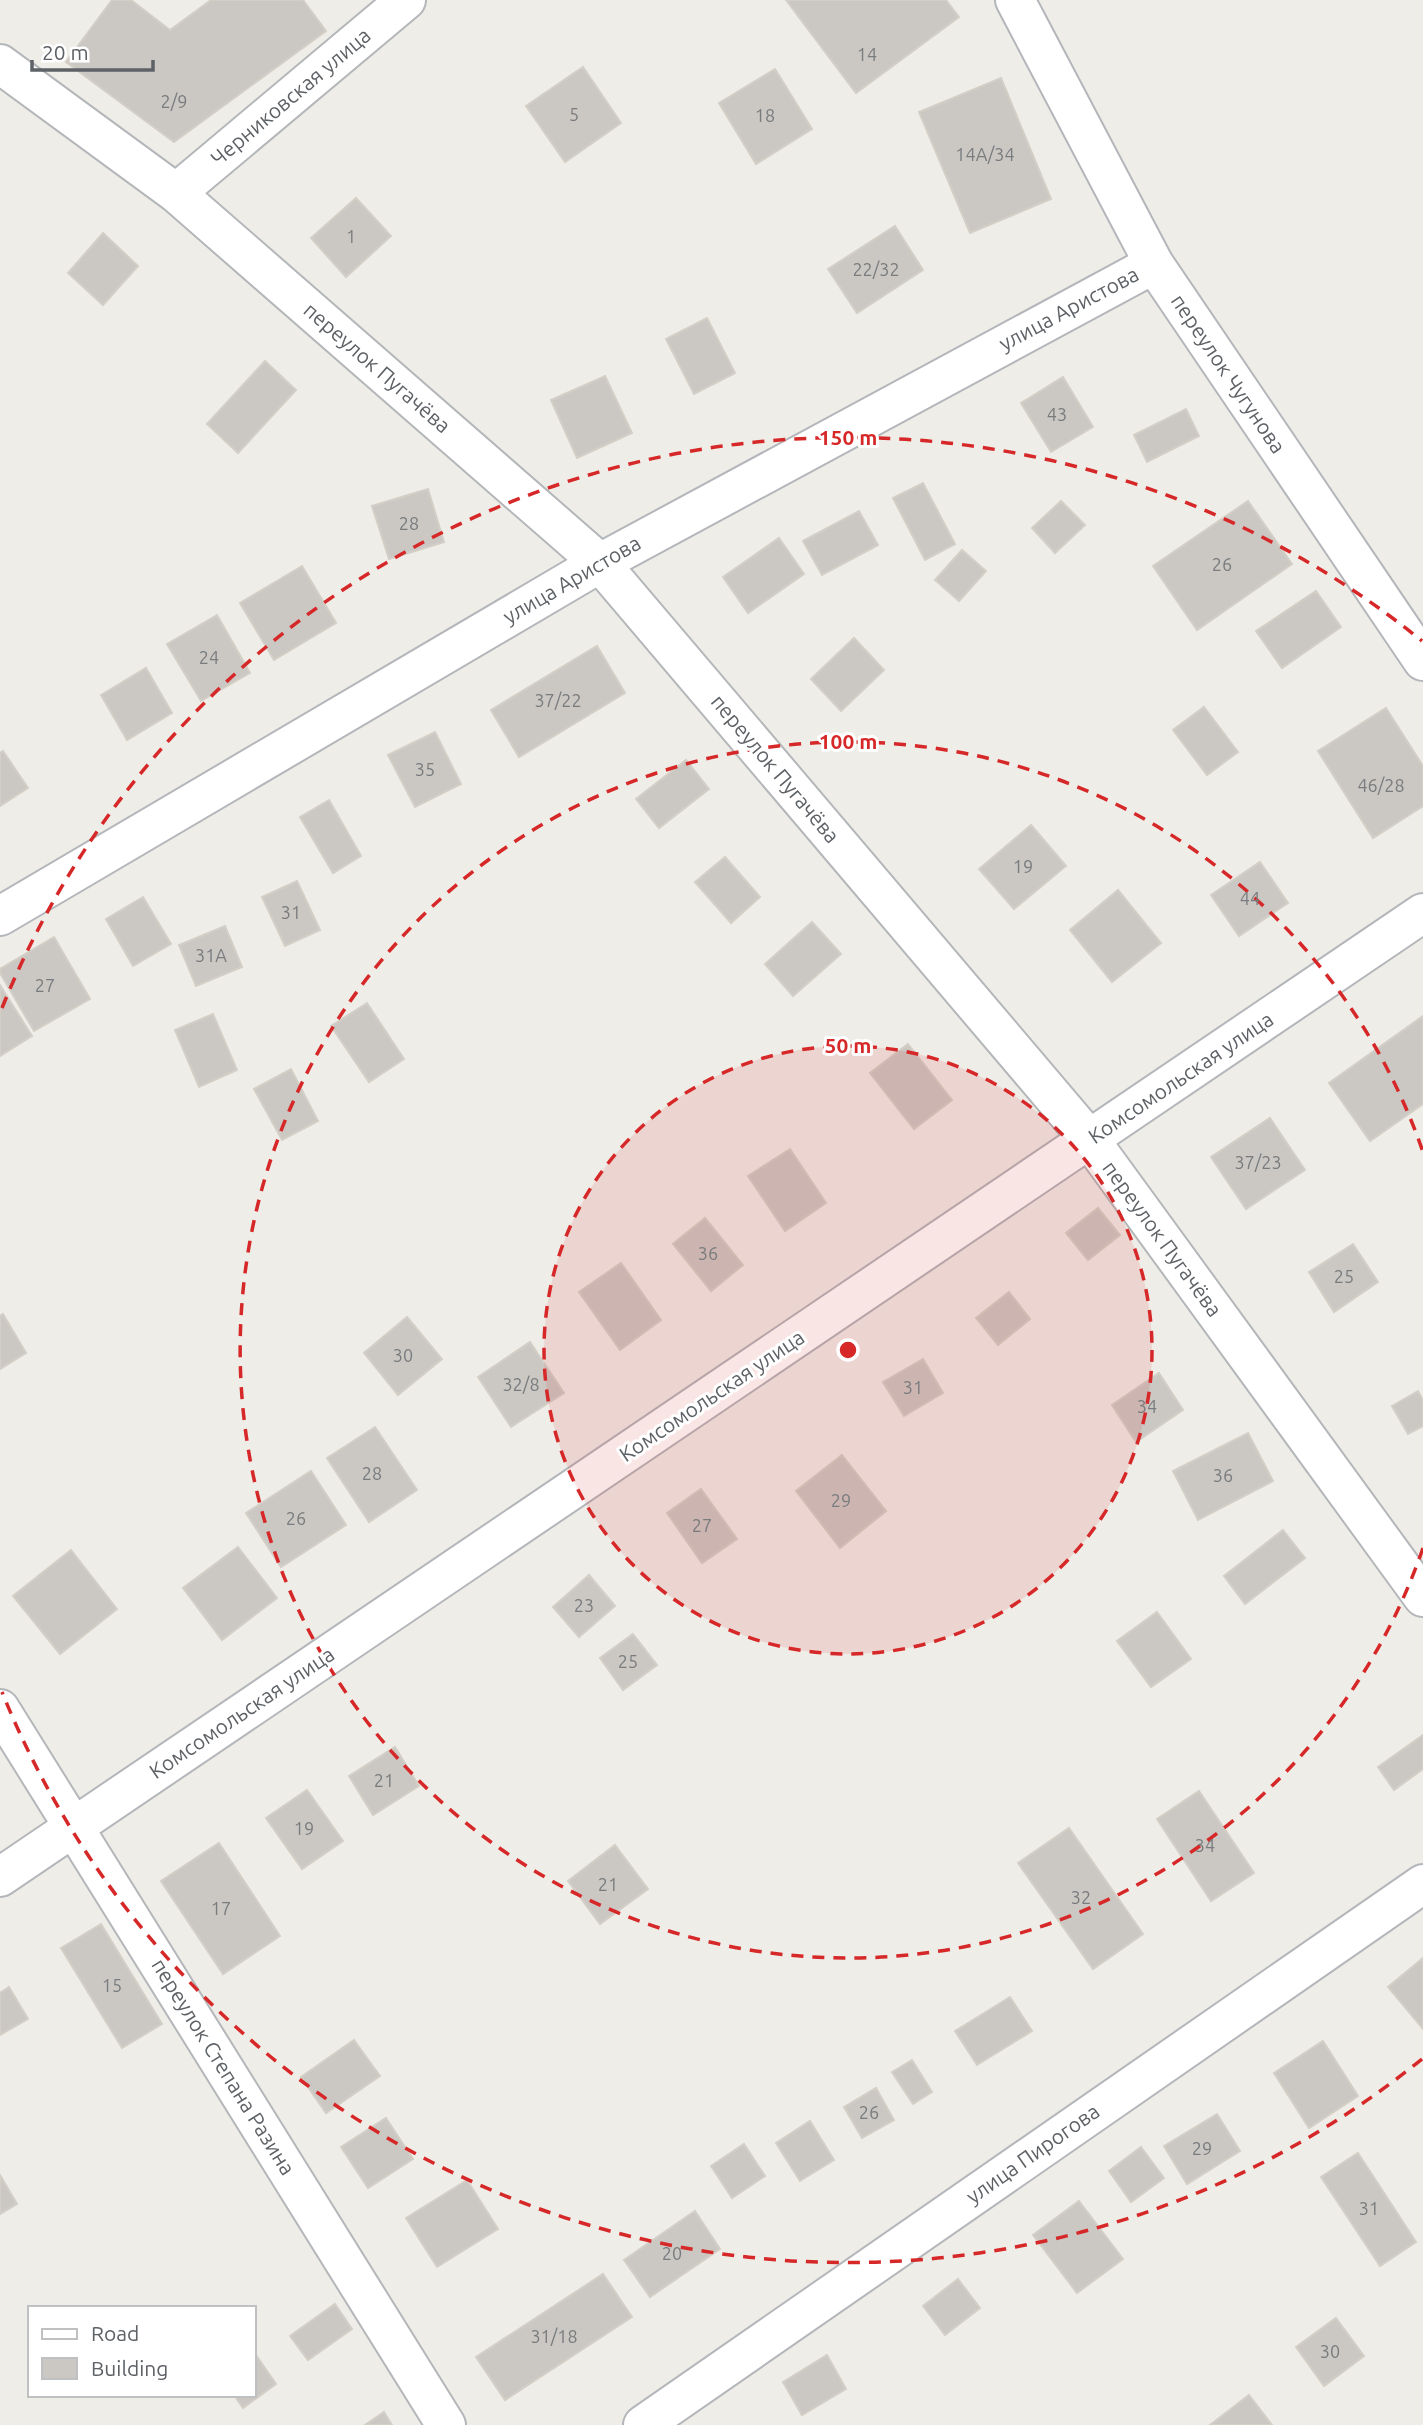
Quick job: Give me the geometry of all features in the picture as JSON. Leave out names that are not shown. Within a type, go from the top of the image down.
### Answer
[{"type":"street","name":"Черниковская улица","points":[[176,193],[406,0]]},
{"type":"street","name":"переулок Чугунова","points":[[1015,0],[1154,264],[1423,661]]},
{"type":"street","name":"переулок Пугачёва","points":[[0,64],[176,193],[600,562],[1090,1140],[1423,1597]]},
{"type":"street","name":"улица Аристова","points":[[0,916],[600,562],[1154,264]]},
{"type":"street","name":"Комсомольская улица","points":[[0,1877],[1423,914]]},
{"type":"street","name":"переулок Степана Разина","points":[[0,1709],[446,2425]]},
{"type":"street","name":"улица Пирогова","points":[[643,2425],[1423,1884]]},
{"type":"building","points":[[112,0],[131,0],[170,30],[211,0],[303,0],[326,31],[174,142],[66,62]]},
{"type":"building","points":[[786,0],[946,0],[959,17],[856,93]]},
{"type":"building","points":[[583,67],[621,123],[565,162],[526,106]]},
{"type":"building","points":[[775,69],[812,129],[756,164],[719,103]]},
{"type":"building","points":[[1001,78],[1051,199],[970,233],[919,112]]},
{"type":"building","points":[[356,198],[391,236],[346,277],[311,238]]},
{"type":"building","points":[[895,226],[923,270],[857,313],[828,269]]},
{"type":"building","points":[[103,233],[138,266],[103,305],[68,273]]},
{"type":"building","points":[[707,318],[735,373],[694,394],[666,339]]},
{"type":"building","points":[[265,361],[296,390],[238,453],[207,424]]},
{"type":"building","points":[[605,376],[632,433],[577,458],[551,400]]},
{"type":"building","points":[[1063,377],[1093,427],[1051,452],[1021,403]]},
{"type":"building","points":[[1186,409],[1199,436],[1147,462],[1134,435]]},
{"type":"building","points":[[923,483],[955,544],[925,560],[893,498]]},
{"type":"building","points":[[428,489],[444,542],[389,559],[372,506]]},
{"type":"building","points":[[1061,501],[1085,525],[1055,553],[1032,528]]},
{"type":"building","points":[[1248,501],[1292,564],[1197,630],[1153,566]]},
{"type":"building","points":[[859,511],[878,545],[822,575],[803,541]]},
{"type":"building","points":[[779,538],[804,574],[748,613],[723,577]]},
{"type":"building","points":[[962,550],[986,571],[959,601],[935,580]]},
{"type":"building","points":[[302,566],[336,623],[274,660],[240,603]]},
{"type":"building","points":[[1316,591],[1341,627],[1282,668],[1256,631]]},
{"type":"building","points":[[217,615],[250,673],[201,701],[167,644]]},
{"type":"building","points":[[854,638],[884,670],[841,711],[811,679]]},
{"type":"building","points":[[597,646],[625,693],[519,757],[491,710]]},
{"type":"building","points":[[146,668],[172,713],[127,740],[101,695]]},
{"type":"building","points":[[1204,707],[1238,752],[1207,775],[1173,730]]},
{"type":"building","points":[[1386,708],[1423,766],[1423,806],[1373,838],[1318,751]]},
{"type":"building","points":[[435,732],[461,784],[415,807],[388,755]]},
{"type":"building","points":[[3,751],[28,788],[0,806],[0,753]]},
{"type":"building","points":[[686,760],[709,789],[659,828],[636,799]]},
{"type":"building","points":[[329,800],[361,856],[333,873],[300,817]]},
{"type":"building","points":[[1031,825],[1066,866],[1014,909],[979,869]]},
{"type":"building","points":[[725,857],[760,897],[731,923],[695,882]]},
{"type":"building","points":[[1260,862],[1288,903],[1239,936],[1211,895]]},
{"type":"building","points":[[297,881],[320,930],[285,946],[262,897]]},
{"type":"building","points":[[1118,890],[1161,943],[1112,982],[1070,930]]},
{"type":"building","points":[[143,897],[171,944],[133,966],[106,919]]},
{"type":"building","points":[[812,922],[841,954],[793,996],[765,964]]},
{"type":"building","points":[[225,926],[242,967],[196,986],[179,945]]},
{"type":"building","points":[[54,937],[90,999],[34,1031],[0,969]]},
{"type":"building","points":[[0,985],[32,1036],[0,1056]]},
{"type":"building","points":[[367,1003],[404,1059],[369,1082],[331,1026]]},
{"type":"building","points":[[213,1014],[237,1070],[199,1087],[175,1030]]},
{"type":"building","points":[[1423,1016],[1423,1104],[1370,1141],[1329,1083]]},
{"type":"building","points":[[908,1044],[952,1100],[914,1129],[870,1073]]},
{"type":"building","points":[[291,1069],[318,1121],[282,1140],[254,1089]]},
{"type":"building","points":[[1270,1118],[1305,1170],[1246,1209],[1211,1157]]},
{"type":"building","points":[[790,1149],[826,1203],[785,1231],[748,1176]]},
{"type":"building","points":[[1098,1208],[1120,1235],[1088,1260],[1066,1233]]},
{"type":"building","points":[[705,1218],[743,1265],[711,1291],[673,1244]]},
{"type":"building","points":[[1353,1244],[1378,1282],[1334,1312],[1309,1272]]},
{"type":"building","points":[[621,1263],[661,1320],[620,1350],[579,1292]]},
{"type":"building","points":[[1009,1292],[1030,1319],[998,1345],[976,1318]]},
{"type":"building","points":[[3,1314],[26,1353],[0,1369],[0,1316]]},
{"type":"building","points":[[407,1317],[442,1359],[398,1395],[364,1353]]},
{"type":"building","points":[[530,1342],[564,1393],[511,1427],[478,1377]]},
{"type":"building","points":[[923,1359],[943,1393],[904,1416],[883,1382]]},
{"type":"building","points":[[1159,1373],[1183,1410],[1136,1442],[1112,1405]]},
{"type":"building","points":[[1418,1391],[1423,1400],[1423,1426],[1408,1434],[1392,1406]]},
{"type":"building","points":[[375,1427],[417,1490],[369,1522],[327,1458]]},
{"type":"building","points":[[1248,1433],[1273,1481],[1198,1520],[1173,1471]]},
{"type":"building","points":[[842,1455],[886,1511],[840,1548],[796,1491]]},
{"type":"building","points":[[311,1471],[346,1525],[281,1567],[246,1513]]},
{"type":"building","points":[[701,1489],[737,1539],[702,1563],[667,1513]]},
{"type":"building","points":[[1283,1530],[1305,1558],[1245,1604],[1224,1576]]},
{"type":"building","points":[[238,1547],[277,1598],[222,1640],[183,1588]]},
{"type":"building","points":[[71,1550],[117,1609],[60,1654],[13,1596]]},
{"type":"building","points":[[589,1575],[615,1606],[579,1637],[553,1607]]},
{"type":"building","points":[[1157,1612],[1191,1659],[1151,1687],[1117,1641]]},
{"type":"building","points":[[633,1634],[657,1665],[623,1690],[600,1658]]},
{"type":"building","points":[[1423,1735],[1423,1769],[1394,1790],[1378,1767]]},
{"type":"building","points":[[395,1747],[419,1786],[373,1815],[349,1776]]},
{"type":"building","points":[[307,1790],[343,1841],[302,1869],[266,1818]]},
{"type":"building","points":[[1199,1791],[1254,1873],[1211,1901],[1157,1819]]},
{"type":"building","points":[[1069,1828],[1143,1934],[1093,1969],[1018,1863]]},
{"type":"building","points":[[219,1843],[280,1936],[223,1974],[161,1881]]},
{"type":"building","points":[[615,1845],[648,1889],[600,1924],[568,1881]]},
{"type":"building","points":[[101,1924],[162,2024],[122,2048],[61,1948]]},
{"type":"building","points":[[1423,1958],[1423,2029],[1388,1987]]},
{"type":"building","points":[[9,1987],[28,2019],[0,2035],[0,1993]]},
{"type":"building","points":[[1010,1997],[1032,2031],[977,2065],[955,2031]]},
{"type":"building","points":[[354,2040],[380,2076],[326,2113],[301,2077]]},
{"type":"building","points":[[1323,2041],[1358,2096],[1309,2128],[1274,2073]]},
{"type":"building","points":[[912,2060],[932,2092],[913,2104],[892,2072]]},
{"type":"building","points":[[876,2088],[894,2120],[862,2138],[844,2107]]},
{"type":"building","points":[[1217,2114],[1240,2151],[1187,2184],[1164,2146]]},
{"type":"building","points":[[386,2118],[413,2159],[368,2188],[341,2147]]},
{"type":"building","points":[[810,2121],[834,2160],[800,2181],[776,2143]]},
{"type":"building","points":[[744,2144],[765,2176],[732,2198],[711,2166]]},
{"type":"building","points":[[1141,2147],[1164,2178],[1131,2202],[1109,2171]]},
{"type":"building","points":[[1358,2153],[1416,2242],[1380,2266],[1321,2177]]},
{"type":"building","points":[[0,2175],[17,2204],[0,2214]]},
{"type":"building","points":[[467,2180],[498,2229],[437,2267],[406,2218]]},
{"type":"building","points":[[1079,2201],[1123,2259],[1077,2293],[1033,2235]]},
{"type":"building","points":[[695,2211],[720,2249],[650,2297],[624,2260]]},
{"type":"building","points":[[603,2274],[632,2317],[505,2400],[476,2357]]},
{"type":"building","points":[[958,2279],[980,2308],[945,2335],[923,2306]]},
{"type":"building","points":[[335,2304],[352,2329],[308,2360],[290,2336]]},
{"type":"building","points":[[1336,2318],[1364,2356],[1324,2386],[1296,2347]]},
{"type":"building","points":[[256,2355],[276,2384],[243,2408],[235,2397],[256,2397]]},
{"type":"building","points":[[827,2355],[846,2389],[802,2415],[783,2382]]},
{"type":"building","points":[[1249,2395],[1272,2425],[1210,2425]]},
{"type":"building","points":[[384,2412],[392,2425],[365,2425]]}]
